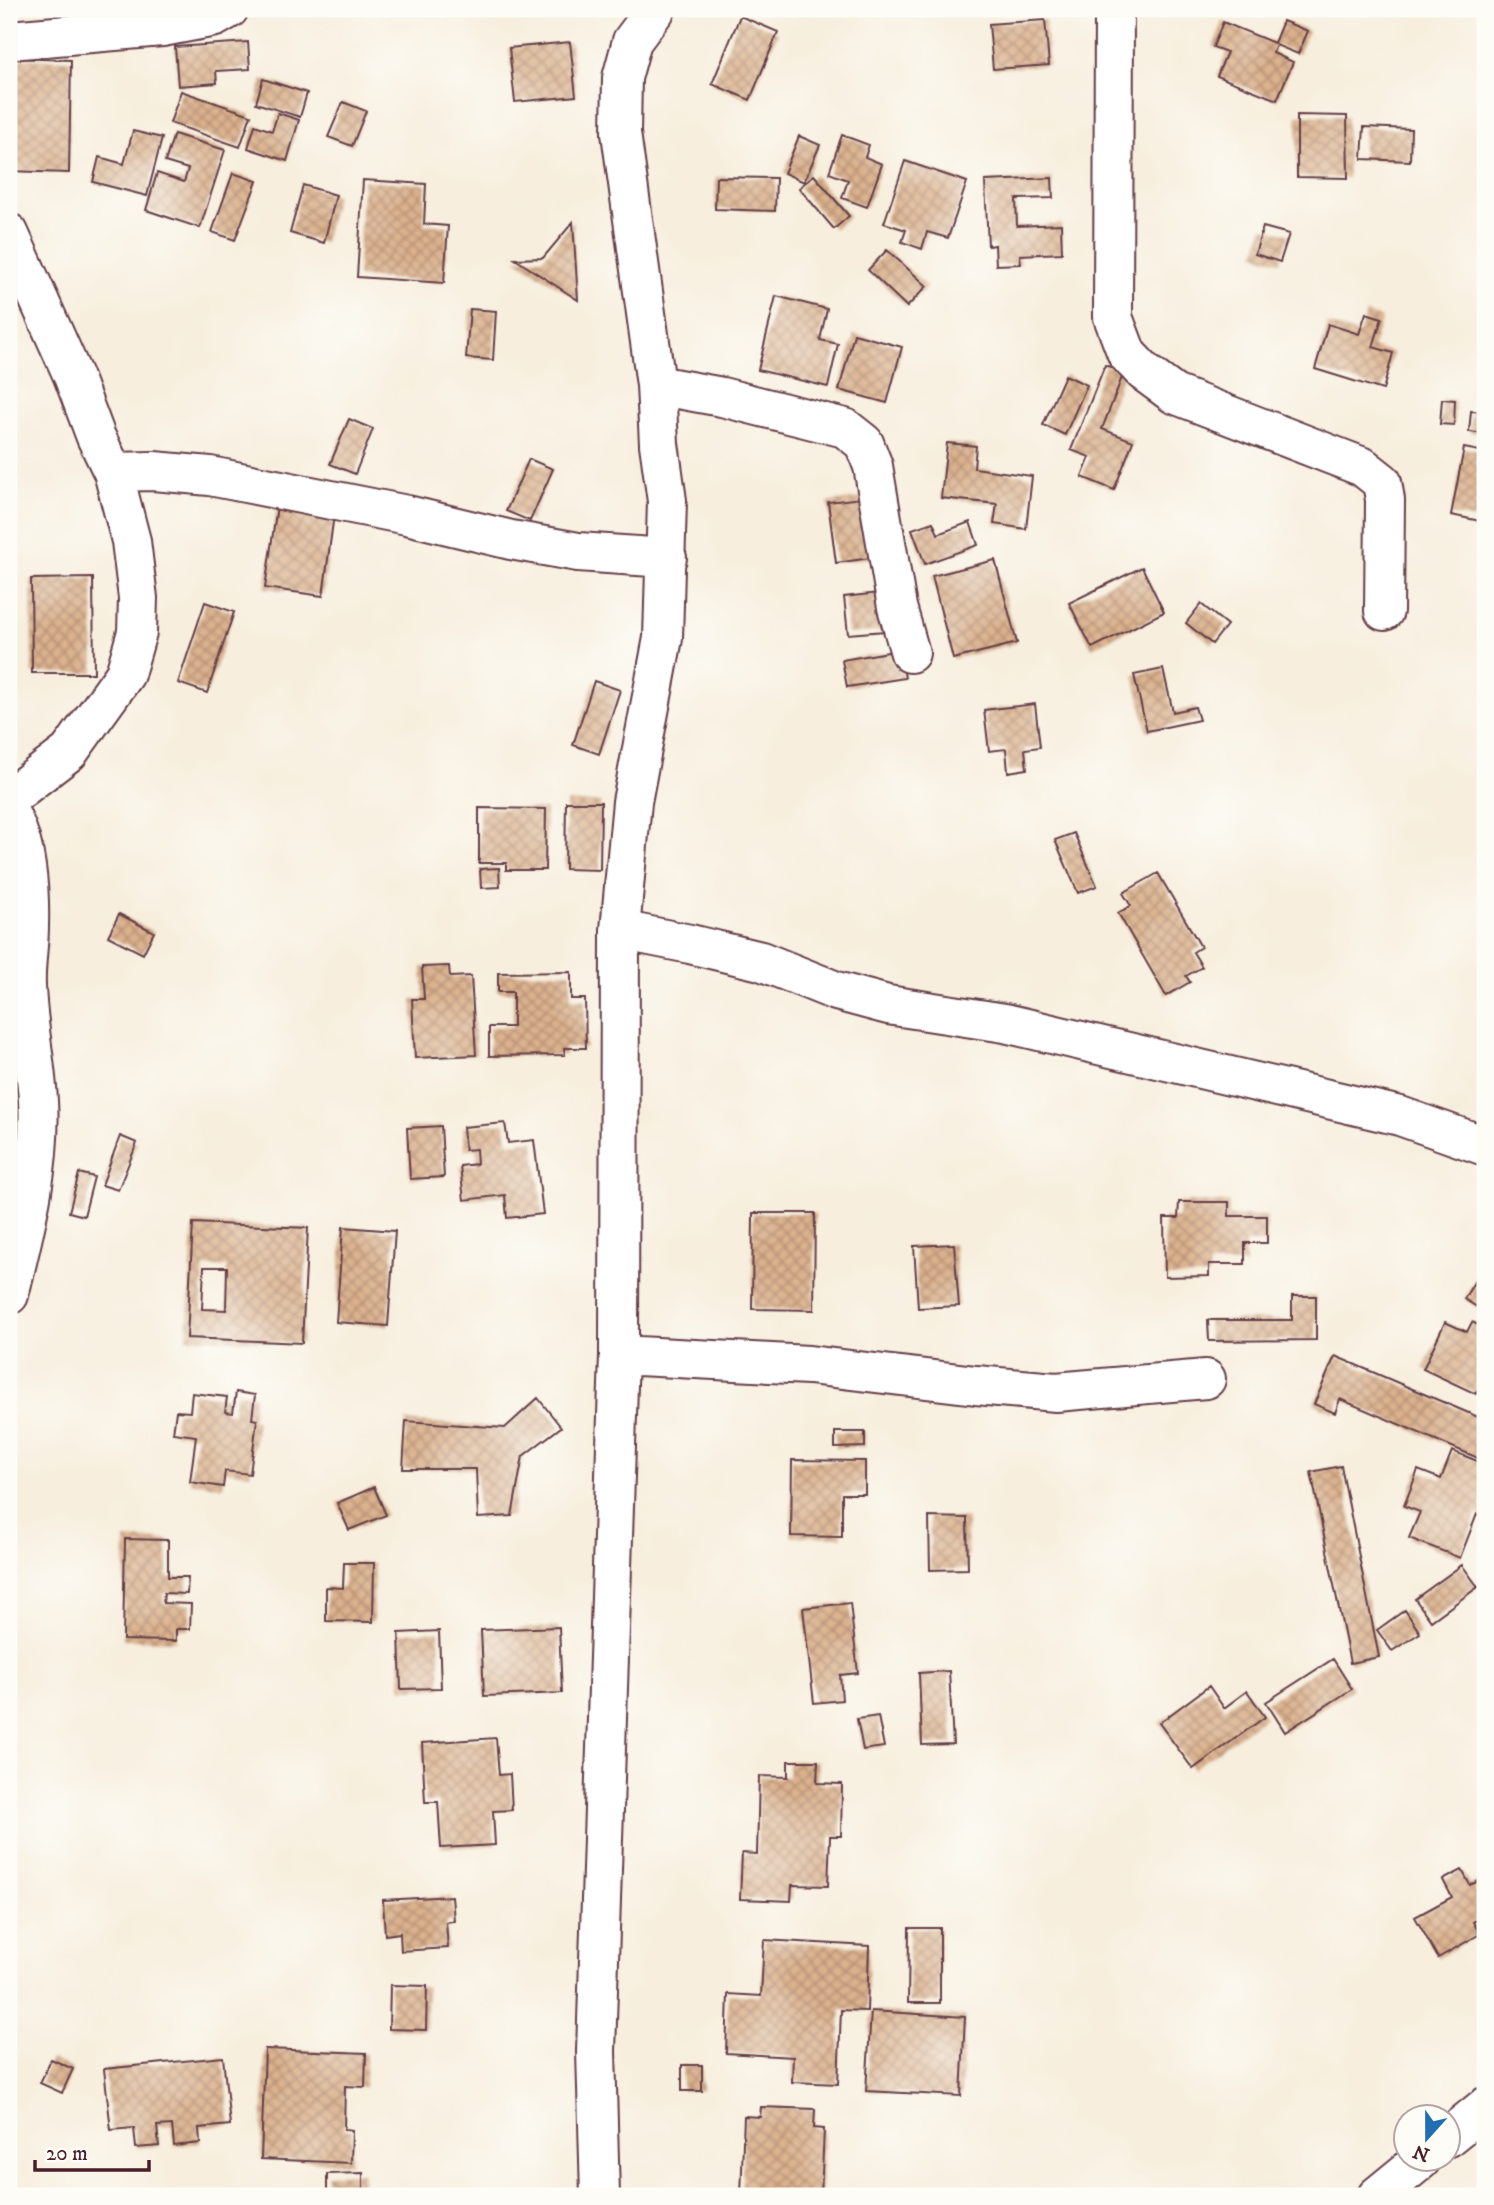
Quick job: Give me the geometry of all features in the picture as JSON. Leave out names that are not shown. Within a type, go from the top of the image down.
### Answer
[{"type":"street","points":[[9,40],[162,27],[215,17],[229,9]]},
{"type":"street","points":[[600,2196],[596,2051],[619,1355],[620,930],[632,802],[663,638],[667,558],[667,501],[659,444],[656,385],[621,132],[622,78],[632,41],[656,9]]},
{"type":"street","points":[[1114,9],[1113,317],[1127,354],[1144,372],[1174,394],[1363,467],[1382,482],[1386,540],[1384,611]]},
{"type":"street","points":[[9,233],[74,376],[96,437],[113,472],[131,541],[138,598],[137,632],[125,674],[69,752],[9,798]]},
{"type":"street","points":[[656,385],[722,397],[845,428],[864,443],[873,467],[897,607],[910,653]]},
{"type":"street","points":[[113,472],[154,471],[210,476],[407,515],[511,540],[578,552],[667,558]]},
{"type":"street","points":[[9,813],[16,825],[25,860],[29,924],[22,1073],[38,1103],[34,1178],[9,1295]]},
{"type":"street","points":[[620,930],[761,961],[835,991],[888,1005],[1005,1023],[1400,1116],[1485,1146]]},
{"type":"street","points":[[619,1355],[809,1365],[1056,1392],[1206,1379]]},
{"type":"street","points":[[1462,2126],[1485,2107]]},
{"type":"street","points":[[1377,2196],[1404,2174]]},
{"type":"building","points":[[740,16],[778,32],[750,100],[712,84]]},
{"type":"building","points":[[1045,20],[1049,65],[993,69],[989,24]]},
{"type":"building","points":[[1283,21],[1308,31],[1298,54],[1276,45],[1273,53],[1293,62],[1277,100],[1217,76],[1227,52],[1213,47],[1223,22],[1274,43]]},
{"type":"building","points":[[248,42],[250,69],[216,71],[217,83],[178,86],[175,47]]},
{"type":"building","points":[[570,42],[576,96],[515,102],[509,48]]},
{"type":"building","points":[[9,58],[71,60],[69,173],[9,171]]},
{"type":"building","points":[[263,79],[307,93],[300,117],[256,103]]},
{"type":"building","points":[[181,91],[251,115],[240,147],[170,123]]},
{"type":"building","points":[[343,102],[366,111],[352,146],[328,137]]},
{"type":"building","points":[[278,113],[299,120],[287,161],[248,148],[255,125],[272,131]]},
{"type":"building","points":[[1297,115],[1347,116],[1348,178],[1297,177]]},
{"type":"building","points":[[1364,127],[1411,129],[1410,161],[1362,159]]},
{"type":"building","points":[[133,131],[162,138],[147,196],[93,182],[99,157],[124,164]]},
{"type":"building","points":[[174,134],[225,150],[200,228],[146,210],[157,173],[184,182],[188,169],[165,162]]},
{"type":"building","points":[[842,135],[869,145],[865,157],[882,164],[867,207],[842,198],[848,180],[829,173]]},
{"type":"building","points":[[799,136],[820,145],[804,182],[784,173]]},
{"type":"building","points":[[905,161],[967,182],[948,238],[927,232],[922,249],[902,242],[906,230],[884,223]]},
{"type":"building","points":[[233,173],[257,181],[235,240],[212,232]]},
{"type":"building","points":[[814,175],[849,216],[834,229],[799,188]]},
{"type":"building","points":[[716,177],[776,178],[775,211],[715,209]]},
{"type":"building","points":[[1052,178],[1053,198],[1016,199],[1017,226],[1061,224],[1062,253],[1020,255],[1021,264],[996,265],[995,245],[988,246],[985,181]]},
{"type":"building","points":[[363,180],[426,184],[424,224],[448,226],[444,283],[357,277]]},
{"type":"building","points":[[303,185],[336,195],[324,243],[290,233]]},
{"type":"building","points":[[573,222],[578,300],[515,259],[543,258]]},
{"type":"building","points":[[1263,227],[1289,234],[1280,262],[1255,254]]},
{"type":"building","points":[[887,250],[927,286],[907,307],[868,270]]},
{"type":"building","points":[[776,296],[827,309],[820,340],[838,344],[828,387],[758,370]]},
{"type":"building","points":[[470,309],[496,311],[493,360],[466,358]]},
{"type":"building","points":[[1366,313],[1382,318],[1373,347],[1393,353],[1383,390],[1315,369],[1328,324],[1359,334]]},
{"type":"building","points":[[854,334],[902,347],[887,403],[839,390]]},
{"type":"building","points":[[1105,365],[1124,372],[1102,429],[1133,441],[1114,490],[1082,477],[1090,457],[1071,450]]},
{"type":"building","points":[[1065,375],[1087,385],[1065,435],[1043,425]]},
{"type":"building","points":[[1442,399],[1455,400],[1454,425],[1440,424]]},
{"type":"building","points":[[1471,411],[1485,412],[1485,434],[1469,432]]},
{"type":"building","points":[[349,419],[373,429],[355,474],[330,464]]},
{"type":"building","points":[[947,443],[976,446],[974,468],[1032,476],[1026,529],[994,524],[997,504],[941,498]]},
{"type":"building","points":[[1464,448],[1485,452],[1485,522],[1451,515]]},
{"type":"building","points":[[529,459],[553,469],[530,521],[506,511]]},
{"type":"building","points":[[869,497],[877,557],[836,563],[828,502]]},
{"type":"building","points":[[278,499],[335,507],[323,596],[265,588]]},
{"type":"building","points":[[933,522],[938,534],[970,522],[978,545],[925,564],[912,529]]},
{"type":"building","points":[[995,560],[1017,643],[953,659],[932,576]]},
{"type":"building","points":[[1142,567],[1164,612],[1092,648],[1069,603]]},
{"type":"building","points":[[93,578],[94,673],[32,673],[31,579]]},
{"type":"building","points":[[879,593],[885,631],[848,634],[844,597]]},
{"type":"building","points":[[205,602],[234,612],[207,693],[178,683]]},
{"type":"building","points":[[1201,604],[1227,625],[1212,644],[1186,623]]},
{"type":"building","points":[[900,650],[905,678],[847,687],[842,660]]},
{"type":"building","points":[[1163,669],[1173,712],[1195,707],[1199,720],[1147,731],[1134,675]]},
{"type":"building","points":[[594,681],[620,690],[599,754],[573,745]]},
{"type":"building","points":[[1035,704],[1040,747],[1025,749],[1027,769],[1008,772],[1006,749],[989,751],[984,710]]},
{"type":"building","points":[[566,802],[601,802],[600,870],[565,869]]},
{"type":"building","points":[[479,808],[546,809],[545,870],[506,870],[506,863],[479,863]]},
{"type":"building","points":[[1074,833],[1097,886],[1078,893],[1055,840]]},
{"type":"building","points":[[499,868],[500,887],[481,888],[480,869]]},
{"type":"building","points":[[1158,873],[1201,947],[1193,952],[1202,967],[1186,976],[1190,982],[1166,996],[1118,913],[1131,906],[1123,893]]},
{"type":"building","points":[[119,914],[154,932],[143,954],[108,936]]},
{"type":"building","points":[[449,966],[450,977],[471,976],[476,1055],[415,1058],[412,999],[424,999],[422,967]]},
{"type":"building","points":[[571,972],[571,999],[585,999],[586,1048],[564,1048],[565,1055],[489,1056],[489,1027],[513,1027],[513,992],[498,992],[498,973]]},
{"type":"building","points":[[505,1123],[508,1143],[534,1140],[543,1214],[507,1218],[505,1195],[464,1200],[460,1166],[477,1164],[476,1149],[465,1150],[463,1127]]},
{"type":"building","points":[[441,1126],[444,1177],[410,1179],[407,1128]]},
{"type":"building","points":[[120,1136],[137,1143],[118,1190],[102,1185]]},
{"type":"building","points":[[79,1173],[94,1177],[84,1216],[69,1212]]},
{"type":"building","points":[[1179,1202],[1229,1202],[1229,1216],[1267,1216],[1267,1243],[1245,1243],[1245,1264],[1209,1264],[1209,1276],[1165,1277],[1164,1218],[1178,1218]]},
{"type":"building","points":[[753,1213],[815,1213],[814,1310],[752,1309]]},
{"type":"building","points":[[193,1223],[308,1228],[302,1343],[187,1338]],"holes":[[[204,1267],[227,1267],[226,1310],[202,1309]]]},
{"type":"building","points":[[343,1227],[395,1231],[388,1326],[336,1322]]},
{"type":"building","points":[[954,1244],[959,1306],[918,1308],[914,1246]]},
{"type":"building","points":[[1485,1264],[1485,1312],[1464,1299]]},
{"type":"building","points":[[1292,1296],[1316,1296],[1316,1340],[1209,1341],[1208,1320],[1292,1320]]},
{"type":"building","points":[[1445,1322],[1467,1332],[1472,1322],[1485,1328],[1485,1376],[1476,1394],[1423,1369]]},
{"type":"building","points":[[1335,1356],[1485,1420],[1485,1461],[1340,1399],[1335,1413],[1314,1404]]},
{"type":"building","points":[[236,1392],[255,1395],[252,1419],[257,1420],[250,1474],[225,1471],[223,1487],[190,1482],[196,1436],[173,1433],[176,1411],[190,1412],[192,1393],[227,1397],[225,1412],[233,1413]]},
{"type":"building","points":[[538,1398],[561,1427],[523,1456],[512,1516],[478,1518],[476,1469],[403,1469],[406,1421],[505,1428]]},
{"type":"building","points":[[835,1432],[865,1432],[865,1447],[835,1448]]},
{"type":"building","points":[[1452,1451],[1485,1464],[1485,1517],[1477,1514],[1460,1558],[1409,1538],[1420,1512],[1404,1506],[1418,1470],[1441,1479]]},
{"type":"building","points":[[792,1460],[865,1461],[865,1494],[842,1494],[842,1537],[791,1536]]},
{"type":"building","points":[[1341,1466],[1379,1657],[1350,1663],[1311,1472]]},
{"type":"building","points":[[374,1487],[386,1515],[349,1530],[337,1503]]},
{"type":"building","points":[[929,1517],[967,1518],[968,1569],[930,1570]]},
{"type":"building","points":[[125,1539],[168,1540],[168,1577],[188,1577],[187,1594],[164,1593],[163,1603],[191,1604],[190,1629],[176,1629],[176,1641],[123,1640]]},
{"type":"building","points":[[344,1563],[374,1563],[373,1622],[326,1621],[326,1587],[343,1588]]},
{"type":"building","points":[[1462,1565],[1478,1587],[1431,1621],[1415,1599]]},
{"type":"building","points":[[850,1603],[858,1673],[840,1675],[842,1700],[814,1703],[803,1608]]},
{"type":"building","points":[[1405,1610],[1420,1633],[1392,1651],[1377,1630]]},
{"type":"building","points":[[559,1627],[562,1693],[484,1696],[481,1630]]},
{"type":"building","points":[[439,1631],[441,1688],[401,1689],[399,1633]]},
{"type":"building","points":[[1333,1659],[1352,1689],[1285,1732],[1266,1702]]},
{"type":"building","points":[[949,1671],[953,1744],[922,1745],[919,1673]]},
{"type":"building","points":[[1209,1686],[1224,1708],[1247,1691],[1265,1717],[1193,1769],[1159,1723]]},
{"type":"building","points":[[878,1716],[884,1747],[863,1750],[857,1719]]},
{"type":"building","points":[[496,1738],[499,1775],[510,1774],[512,1810],[493,1811],[495,1845],[441,1848],[438,1802],[425,1802],[422,1743]]},
{"type":"building","points":[[788,1761],[818,1761],[817,1783],[842,1784],[841,1836],[830,1836],[828,1886],[792,1885],[791,1901],[740,1899],[742,1853],[757,1854],[759,1776],[788,1777]]},
{"type":"building","points":[[1462,1870],[1470,1885],[1479,1881],[1485,1892],[1485,1916],[1473,1922],[1480,1934],[1438,1958],[1415,1917],[1452,1897],[1443,1880]]},
{"type":"building","points":[[452,1896],[454,1921],[446,1922],[448,1948],[401,1951],[400,1933],[385,1935],[383,1900]]},
{"type":"building","points":[[909,1928],[940,1928],[940,2003],[908,2003]]},
{"type":"building","points":[[764,1940],[869,1946],[867,2011],[841,2010],[838,2084],[792,2082],[793,2057],[726,2053],[728,1994],[761,1996]]},
{"type":"building","points":[[390,1985],[427,1986],[426,2030],[389,2029]]},
{"type":"building","points":[[871,2011],[965,2017],[961,2096],[866,2091]]},
{"type":"building","points":[[265,2049],[366,2053],[365,2087],[345,2086],[344,2129],[352,2130],[351,2163],[261,2159]]},
{"type":"building","points":[[223,2057],[230,2125],[199,2128],[200,2143],[174,2146],[172,2125],[157,2126],[159,2146],[136,2148],[134,2128],[111,2130],[104,2069]]},
{"type":"building","points":[[51,2059],[73,2069],[62,2093],[40,2083]]},
{"type":"building","points":[[682,2065],[702,2065],[702,2091],[682,2091]]},
{"type":"building","points":[[761,2107],[815,2109],[814,2128],[824,2129],[821,2196],[741,2196],[744,2116],[760,2117]]},
{"type":"building","points":[[363,2173],[363,2195],[327,2195],[327,2174]]}]
